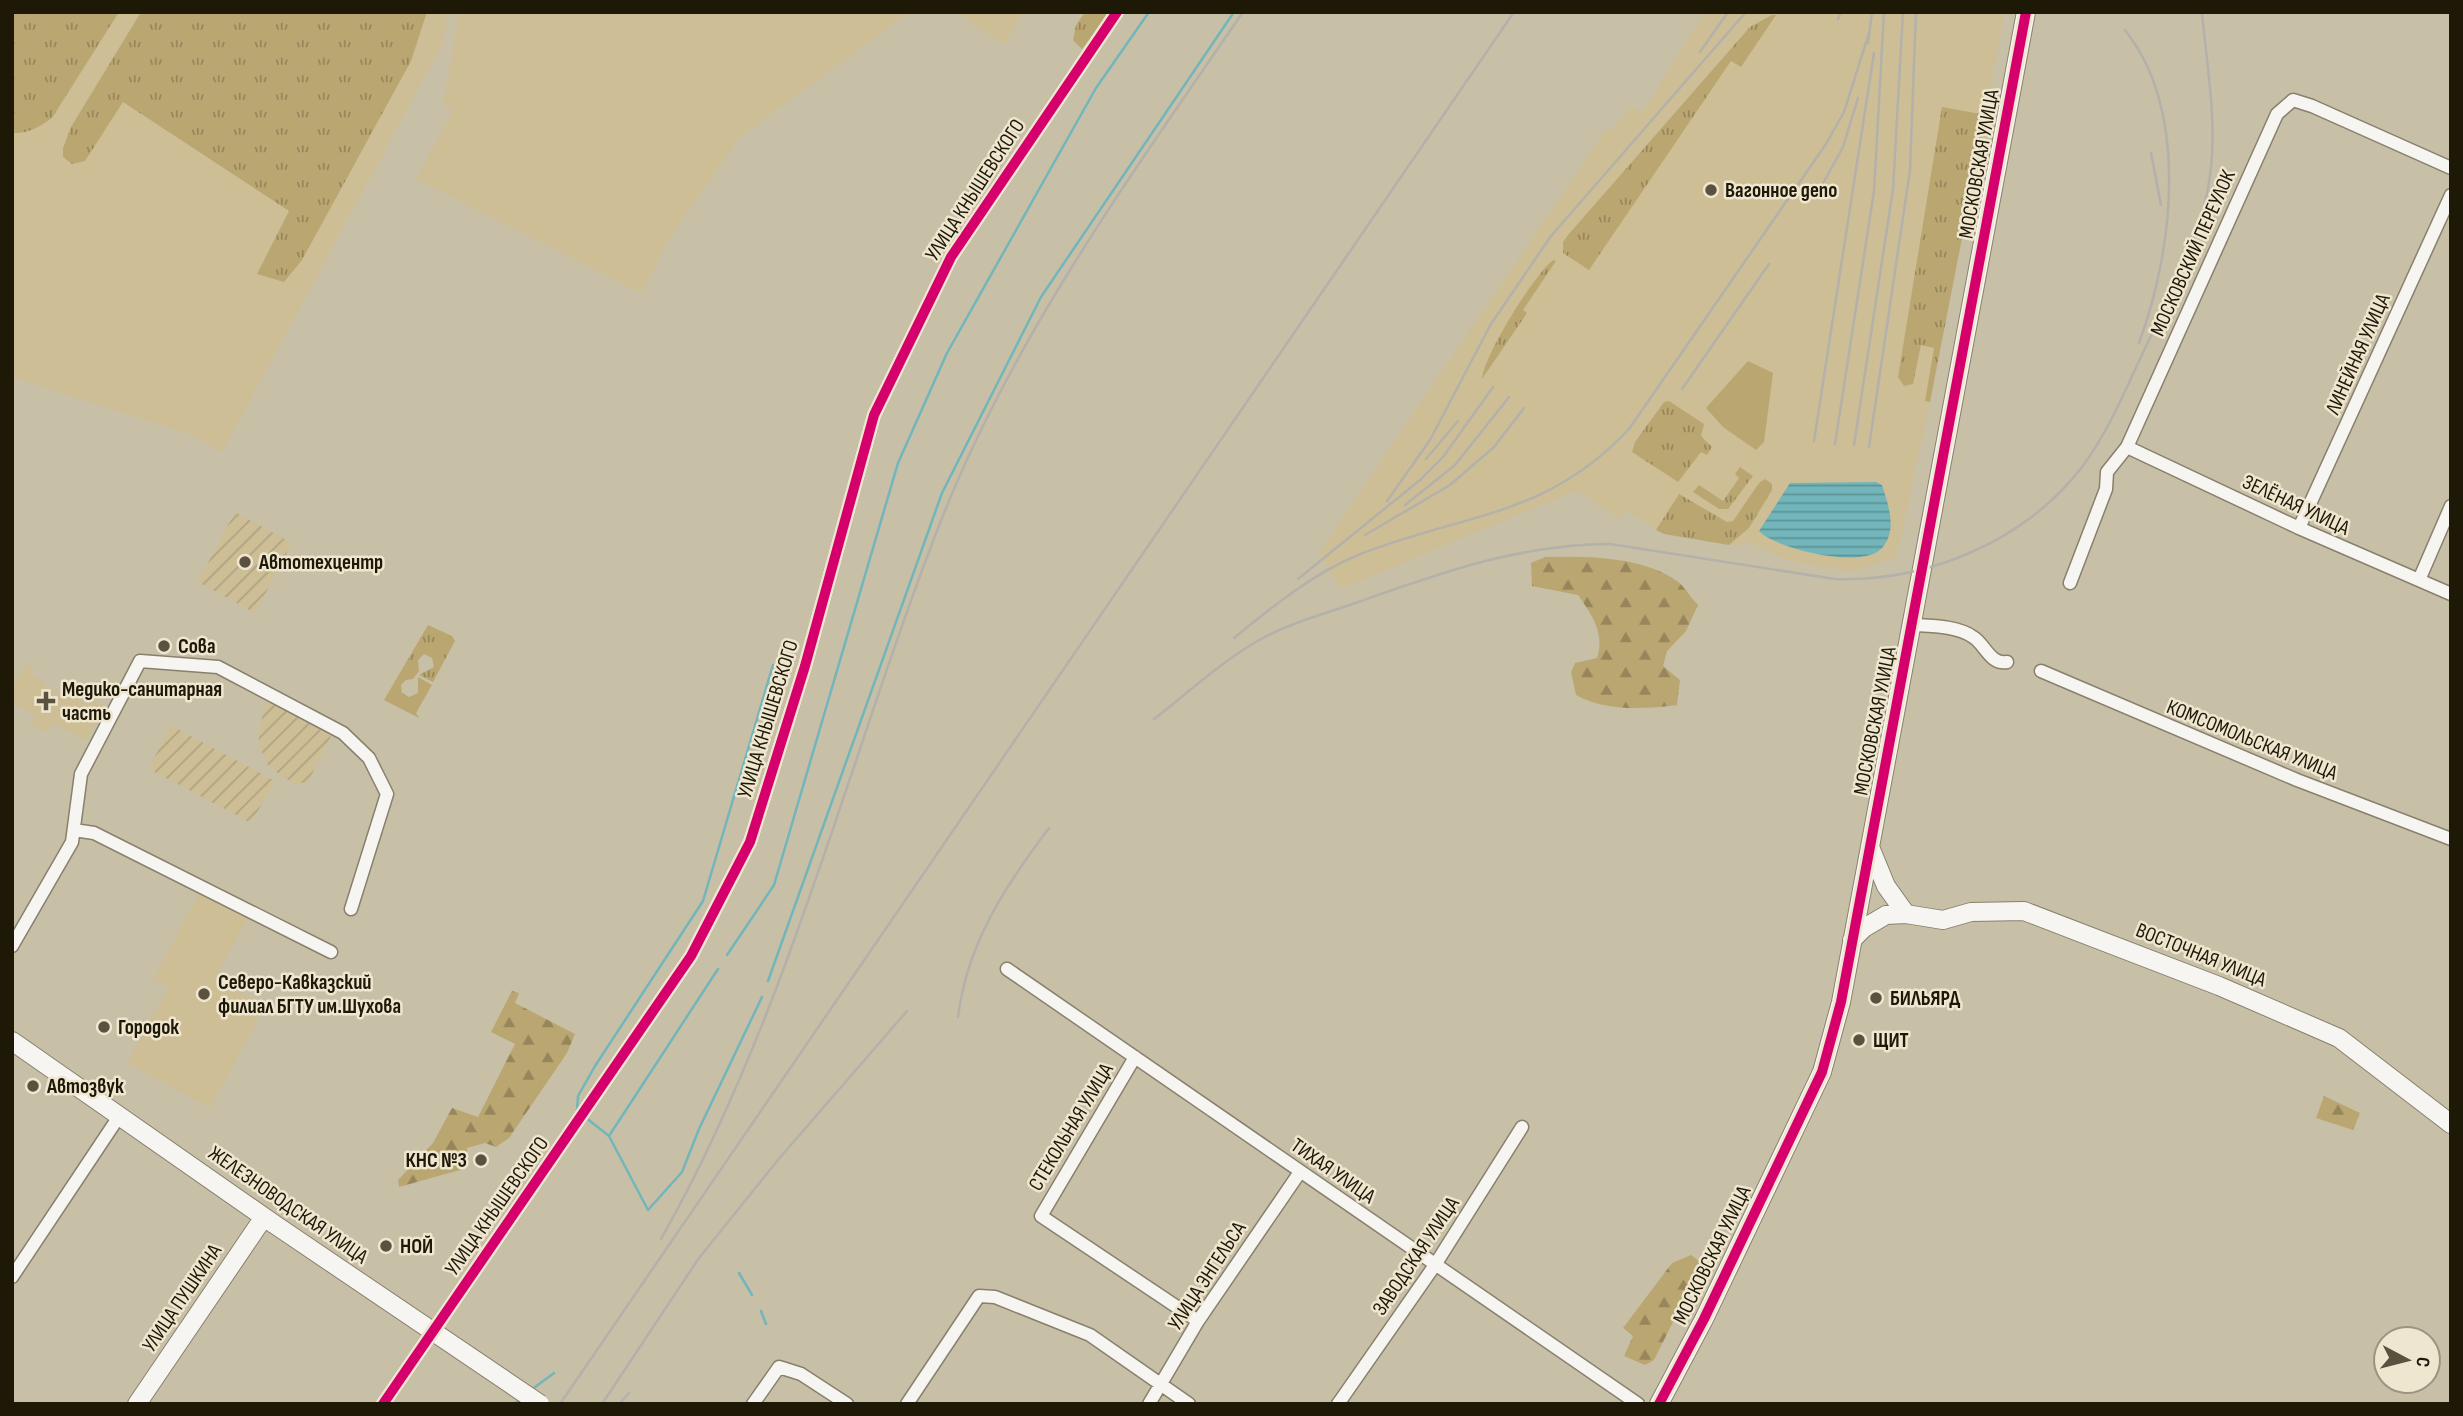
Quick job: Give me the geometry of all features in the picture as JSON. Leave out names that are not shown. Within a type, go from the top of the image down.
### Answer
[{"type":"street","name":"УЛИЦА КНЫШЕВСКОГО","points":[[383,1404],[691,956],[750,842],[805,666],[874,415],[951,257],[1117,12]]},
{"type":"street","name":"МОСКОВСКАЯ УЛИЦА","points":[[1659,1404],[1822,1072],[1841,1002],[1914,625],[2026,12]]},
{"type":"street","name":"МОСКОВСКИЙ ПЕРЕУЛОК","points":[[2070,583],[2106,489],[2107,472],[2127,447],[2277,114],[2293,100],[2451,168]]},
{"type":"street","name":"ЛИНЕЙНАЯ УЛИЦА","points":[[2299,528],[2451,195]]},
{"type":"street","name":"ЗЕЛЁНАЯ УЛИЦА","points":[[2127,447],[2299,528],[2451,594]]},
{"type":"street","points":[[2419,580],[2451,506]]},
{"type":"street","points":[[1914,625],[1944,627],[1973,637],[1994,659],[2007,662]]},
{"type":"street","points":[[12,946],[72,842],[81,774],[141,661],[218,667],[343,733],[369,758],[387,794],[351,909]]},
{"type":"street","name":"КОМСОМОЛЬСКАЯ УЛИЦА","points":[[2041,671],[2297,780],[2451,839]]},
{"type":"street","points":[[74,830],[94,833],[331,951]]},
{"type":"street","points":[[1870,847],[1886,886],[1906,914]]},
{"type":"street","points":[[1862,886],[1881,882],[1886,886]]},
{"type":"street","name":"ВОСТОЧНАЯ УЛИЦА","points":[[1906,914],[1943,920],[1971,912],[2024,911],[2070,927],[2339,1038],[2451,1124]]},
{"type":"street","points":[[1852,940],[1864,928],[1886,915],[1906,914]]},
{"type":"street","name":"ТИХАЯ УЛИЦА","points":[[1007,969],[1637,1404]]},
{"type":"street","name":"ЖЕЛЕЗНОВОДСКАЯ УЛИЦА","points":[[12,1041],[540,1404]]},
{"type":"street","name":"СТЕКОЛЬНАЯ УЛИЦА","points":[[1135,1057],[1041,1216],[1198,1321]]},
{"type":"street","points":[[12,1277],[120,1115]]},
{"type":"street","name":"ЗАВОДСКАЯ УЛИЦА","points":[[1338,1404],[1435,1265],[1522,1127]]},
{"type":"street","name":"УЛИЦА ЭНГЕЛЬСА","points":[[1149,1404],[1198,1321],[1300,1172]]},
{"type":"street","name":"УЛИЦА ПУШКИНА","points":[[137,1404],[269,1220]]},
{"type":"street","points":[[907,1404],[979,1296],[995,1297],[1090,1335],[1189,1404]]},
{"type":"street","points":[[753,1404],[779,1367],[801,1374],[847,1404]]},
{"type":"shaded area","points":[[12,12],[448,12],[443,43],[222,452],[190,434],[12,377]]},
{"type":"shaded area","points":[[459,12],[909,12],[739,138],[668,241],[641,293],[416,179],[453,110],[443,105]]},
{"type":"shaded area","points":[[955,12],[1023,12],[1004,45]]},
{"type":"shaded area","points":[[1704,12],[2005,12],[1930,402],[1896,558],[1850,572],[1791,561],[1748,542],[1735,546],[1664,534],[1626,510],[1620,519],[1580,493],[1573,492],[1340,589],[1319,553],[1607,127],[1612,131],[1630,106],[1643,112]]},
{"type":"shaded area","name":"Автотехцентр","points":[[235,512],[292,543],[255,613],[198,582]]},
{"type":"shaded area","name":"Медико-санитарная часть","points":[[26,663],[34,668],[31,674],[46,682],[44,686],[64,697],[66,693],[88,705],[92,698],[105,705],[86,741],[52,723],[46,733],[29,724],[34,715],[12,703],[12,688]]},
{"type":"shaded area","points":[[267,700],[331,736],[308,782],[294,784],[269,767],[260,748],[258,733]]},
{"type":"shaded area","points":[[170,725],[275,781],[251,823],[149,769]]},
{"type":"shaded area","name":"Северо-Кавказский филиал БГТУ им.Шухова","points":[[201,890],[249,916],[215,978],[265,1006],[210,1108],[127,1063],[168,988],[153,979]]},
{"type":"green space","points":[[12,12],[119,12],[52,118],[33,129],[18,133],[12,133]]},
{"type":"green space","points":[[141,12],[427,12],[411,61],[302,260],[284,282],[257,274],[289,211],[123,102],[85,161],[72,164],[63,157],[63,148],[71,127]]},
{"type":"green space","points":[[1085,12],[1110,12],[1082,49],[1073,40],[1076,25]]},
{"type":"green space","points":[[1776,15],[1741,67],[1731,61],[1589,270],[1563,253],[1563,242],[1568,235],[1750,27]]},
{"type":"green space","points":[[1942,107],[1986,115],[1930,402],[1925,401],[1934,348],[1921,345],[1913,384],[1904,386],[1898,377]]},
{"type":"green space","points":[[1553,260],[1556,261],[1523,310],[1527,313],[1482,379],[1491,352],[1511,316]]},
{"type":"green space","points":[[1748,361],[1773,373],[1764,442],[1756,450],[1723,427],[1706,408]]},
{"type":"green space","points":[[1669,401],[1704,424],[1701,436],[1712,447],[1707,455],[1701,452],[1678,482],[1632,452],[1635,442],[1664,402]]},
{"type":"green space","points":[[1740,467],[1753,476],[1728,509],[1719,509],[1693,492],[1699,485],[1723,501],[1739,478],[1735,474]]},
{"type":"green space","points":[[1765,479],[1772,484],[1772,490],[1749,528],[1729,545],[1664,534],[1656,530],[1679,494],[1727,522],[1733,521],[1759,483]]},
{"type":"green space","points":[[1545,557],[1631,562],[1663,573],[1683,586],[1698,605],[1686,631],[1667,651],[1663,666],[1680,680],[1677,705],[1613,707],[1576,695],[1571,672],[1575,663],[1597,658],[1598,632],[1578,595],[1532,586],[1531,563]]},
{"type":"green space","points":[[428,625],[452,636],[455,641],[433,682],[419,675],[434,667],[432,658],[424,654],[418,660],[419,671],[413,679],[406,680],[401,685],[402,693],[409,697],[418,693],[418,677],[432,685],[416,713],[419,718],[384,700]]},
{"type":"green space","points":[[512,991],[519,993],[515,1003],[575,1034],[567,1053],[509,1138],[496,1147],[485,1143],[467,1148],[467,1168],[399,1187],[398,1180],[433,1143],[452,1108],[478,1117],[515,1044],[491,1032]]},
{"type":"green space","points":[[2324,1096],[2360,1113],[2353,1130],[2316,1118]]},
{"type":"green space","points":[[1691,1255],[1707,1267],[1681,1306],[1654,1360],[1645,1365],[1624,1356],[1633,1336],[1623,1328],[1672,1263]]},
{"type":"water","points":[[1876,482],[1882,485],[1891,525],[1887,541],[1872,554],[1839,557],[1800,550],[1768,538],[1759,531],[1790,483]]},
{"type":"waterway","points":[[727,955],[774,885],[898,463],[947,353],[1096,88],[1149,12]]},
{"type":"waterway","points":[[768,981],[942,493],[1041,297],[1234,12]]},
{"type":"waterway","points":[[577,1111],[578,1096],[595,1066],[703,901],[773,665]]},
{"type":"waterway","points":[[609,1136],[718,969]]},
{"type":"waterway","points":[[585,1117],[609,1136],[648,1210],[682,1172],[699,1129],[762,997]]},
{"type":"waterway","points":[[739,1273],[752,1295]]},
{"type":"waterway","points":[[761,1311],[766,1324]]},
{"type":"waterway","points":[[531,1390],[554,1373]]},
{"type":"waterway","points":[[514,1404],[521,1399]]},
{"type":"railway","points":[[661,1239],[706,1153],[746,1065],[814,884],[908,609],[971,450],[1004,384],[1078,257],[1243,12]]},
{"type":"railway","points":[[560,1404],[1514,12]]},
{"type":"railway","points":[[1700,52],[1728,12]]},
{"type":"railway","points":[[1387,501],[1430,440],[1491,324],[1551,236],[1746,12]]},
{"type":"railway","points":[[1838,19],[1841,12]]},
{"type":"railway","points":[[1868,43],[1872,12]]},
{"type":"railway","points":[[1835,444],[1874,191],[1884,12]]},
{"type":"railway","points":[[1854,445],[1893,189],[1903,12]]},
{"type":"railway","points":[[1869,447],[1910,170],[1916,12]]},
{"type":"railway","points":[[1154,719],[1233,657],[1273,633],[1422,580],[1514,554],[1577,545],[1610,544],[1835,579],[1870,578],[1938,565],[2003,536],[2032,517],[2059,493],[2082,467],[2102,437],[2171,296],[2198,228],[2209,180],[2213,137],[2202,12]]},
{"type":"railway","points":[[2125,30],[2146,63],[2159,101],[2167,141],[2169,183],[2167,225],[2160,267],[2139,343]]},
{"type":"railway","points":[[1234,638],[1293,592],[1341,563],[1396,541],[1501,510],[1534,497],[1566,481],[1598,459],[1629,429],[1826,144],[1844,112],[1869,33]]},
{"type":"railway","points":[[1814,441],[1874,53]]},
{"type":"railway","points":[[1815,198],[1843,147],[1858,98]]},
{"type":"railway","points":[[2151,153],[2161,205]]},
{"type":"railway","points":[[1682,389],[1769,264]]},
{"type":"railway","points":[[1298,579],[1420,480],[1443,457],[1493,387]]},
{"type":"railway","points":[[1405,505],[1455,465],[1509,397]]},
{"type":"railway","points":[[1365,535],[1450,485],[1494,447],[1524,408]]},
{"type":"railway","points":[[1426,459],[1458,421]]},
{"type":"railway","points":[[958,1017],[970,965],[990,917],[1017,872],[1049,828]]},
{"type":"railway","points":[[602,1404],[699,1258],[777,1161],[907,1011]]},
{"type":"railway","points":[[619,1404],[629,1393]]},
{"type":"cycle path","points":[[383,1404],[691,956],[750,842],[805,666],[874,415],[951,257],[1117,12]]},
{"type":"cycle path","points":[[1659,1404],[1704,1319],[1822,1072],[1841,1002],[2026,12]]},
{"type":"place","name":"Вагонное депо","points":[[1711,190]]},
{"type":"place","name":"Автотехцентр","points":[[245,562]]},
{"type":"place","name":"Сова","points":[[164,646]]},
{"type":"place","name":"Медико-санитарная часть","points":[[46,701]]},
{"type":"place","name":"Северо-Кавказский филиал БГТУ им.Шухова","points":[[204,994]]},
{"type":"place","name":"БИЛЬЯРД","points":[[1876,998]]},
{"type":"place","name":"Городок","points":[[104,1027]]},
{"type":"place","name":"ЩИТ","points":[[1859,1040]]},
{"type":"place","name":"Автозвук","points":[[33,1086]]},
{"type":"place","name":"КНС №3","points":[[481,1160]]},
{"type":"place","name":"НОЙ","points":[[386,1246]]}]
